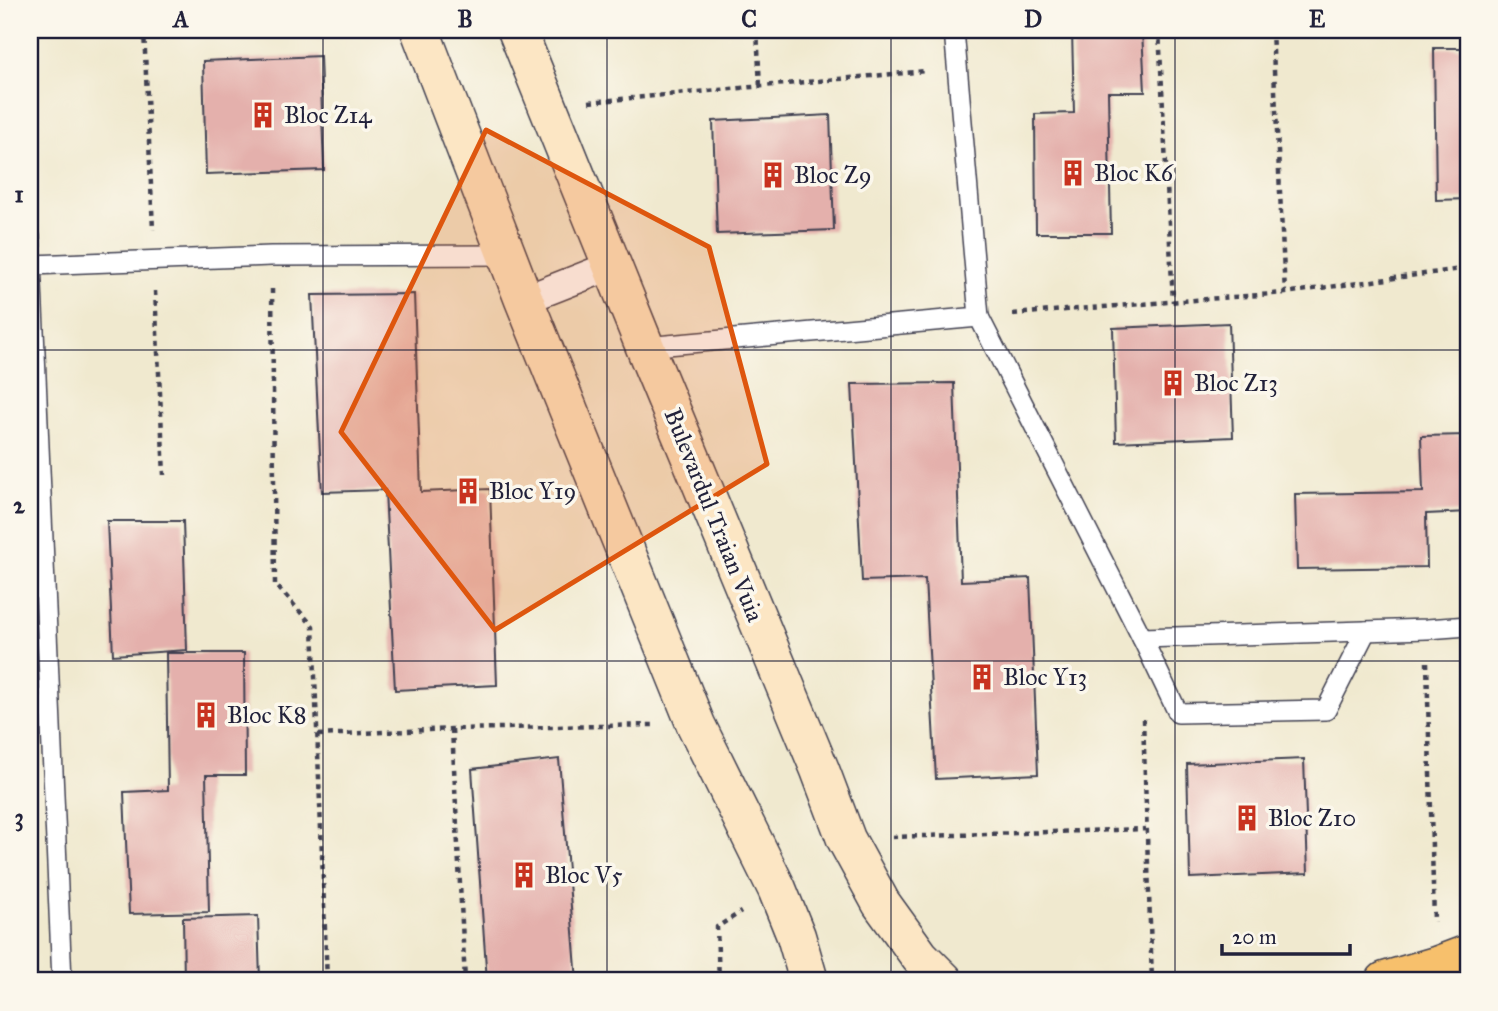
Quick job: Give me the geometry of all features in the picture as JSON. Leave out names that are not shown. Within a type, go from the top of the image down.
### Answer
[{"type":"highway","points":[[1385,981],[1452,960]]},
{"type":"main road","points":[[420,30],[524,300],[696,725],[777,889],[796,936],[809,981]]},
{"type":"main road","name":"Bulevardul Traian Vuia","points":[[517,30],[846,839],[881,903],[920,957],[944,981]]},
{"type":"street","points":[[524,300],[613,265]]},
{"type":"lane","points":[[954,30],[979,317],[1178,713],[1326,710],[1366,631]]},
{"type":"lane","points":[[30,237],[62,981]]},
{"type":"lane","points":[[32,265],[271,256],[508,255]]},
{"type":"lane","points":[[645,348],[979,317]]},
{"type":"lane","points":[[1142,638],[1468,626]]},
{"type":"path","points":[[757,30],[760,87]]},
{"type":"path","points":[[1159,30],[1173,302]]},
{"type":"path","points":[[1272,30],[1284,293]]},
{"type":"path","points":[[548,106],[958,68]]},
{"type":"path","points":[[271,256],[275,583],[313,626],[327,981]]},
{"type":"path","points":[[979,317],[1284,293],[1468,268]]},
{"type":"path","points":[[1427,629],[1452,960]]},
{"type":"path","points":[[1143,706],[1152,981]]},
{"type":"path","points":[[318,735],[452,729],[696,725]]},
{"type":"path","points":[[452,729],[465,981]]},
{"type":"path","points":[[846,839],[1146,829]]},
{"type":"path","points":[[719,981],[716,927],[777,889]]},
{"type":"highlighted area","points":[[486,130],[709,247],[767,464],[495,630],[341,432]]},
{"type":"building","name":"Bloc K6","points":[[1072,30],[1142,30],[1145,92],[1108,92],[1111,233],[1036,233],[1035,114],[1074,113]]},
{"type":"building","points":[[1434,48],[1468,48],[1468,199],[1436,200]]},
{"type":"building","name":"Bloc Z14","points":[[320,56],[324,170],[206,174],[203,61]]},
{"type":"building","name":"Bloc Z9","points":[[830,115],[834,230],[717,234],[713,121]]},
{"type":"building","name":"Bloc Y19","points":[[414,294],[421,492],[490,489],[497,685],[395,690],[385,490],[322,492],[312,295]]},
{"type":"building","name":"Bloc Z13","points":[[1229,323],[1233,437],[1116,442],[1113,328]]},
{"type":"building","name":"Bloc Y13","points":[[954,383],[961,581],[1030,578],[1038,774],[936,779],[925,579],[862,581],[852,384]]},
{"type":"building","points":[[1468,435],[1468,512],[1426,514],[1427,567],[1297,569],[1295,494],[1423,492],[1421,436]]},
{"type":"building","points":[[107,521],[183,521],[187,650],[113,655]]},
{"type":"building","points":[[166,653],[244,653],[245,775],[206,775],[209,912],[129,914],[124,792],[168,790]]},
{"type":"building","name":"Bloc V5","points":[[559,759],[577,981],[487,981],[472,769]]},
{"type":"building","name":"Bloc Z10","points":[[1304,759],[1308,873],[1190,878],[1187,764]]},
{"type":"building","points":[[258,916],[260,981],[184,981],[183,918]]},
{"type":"place","name":"Bloc Z14","points":[[263,115]]},
{"type":"place","name":"Bloc K6","points":[[1073,173]]},
{"type":"place","name":"Bloc Z9","points":[[773,175]]},
{"type":"place","name":"Bloc Z13","points":[[1173,383]]},
{"type":"place","name":"Bloc Y19","points":[[468,491]]},
{"type":"place","name":"Bloc Y13","points":[[982,677]]},
{"type":"place","name":"Bloc K8","points":[[206,715]]},
{"type":"place","name":"Bloc Z10","points":[[1247,818]]},
{"type":"place","name":"Bloc V5","points":[[524,875]]}]
